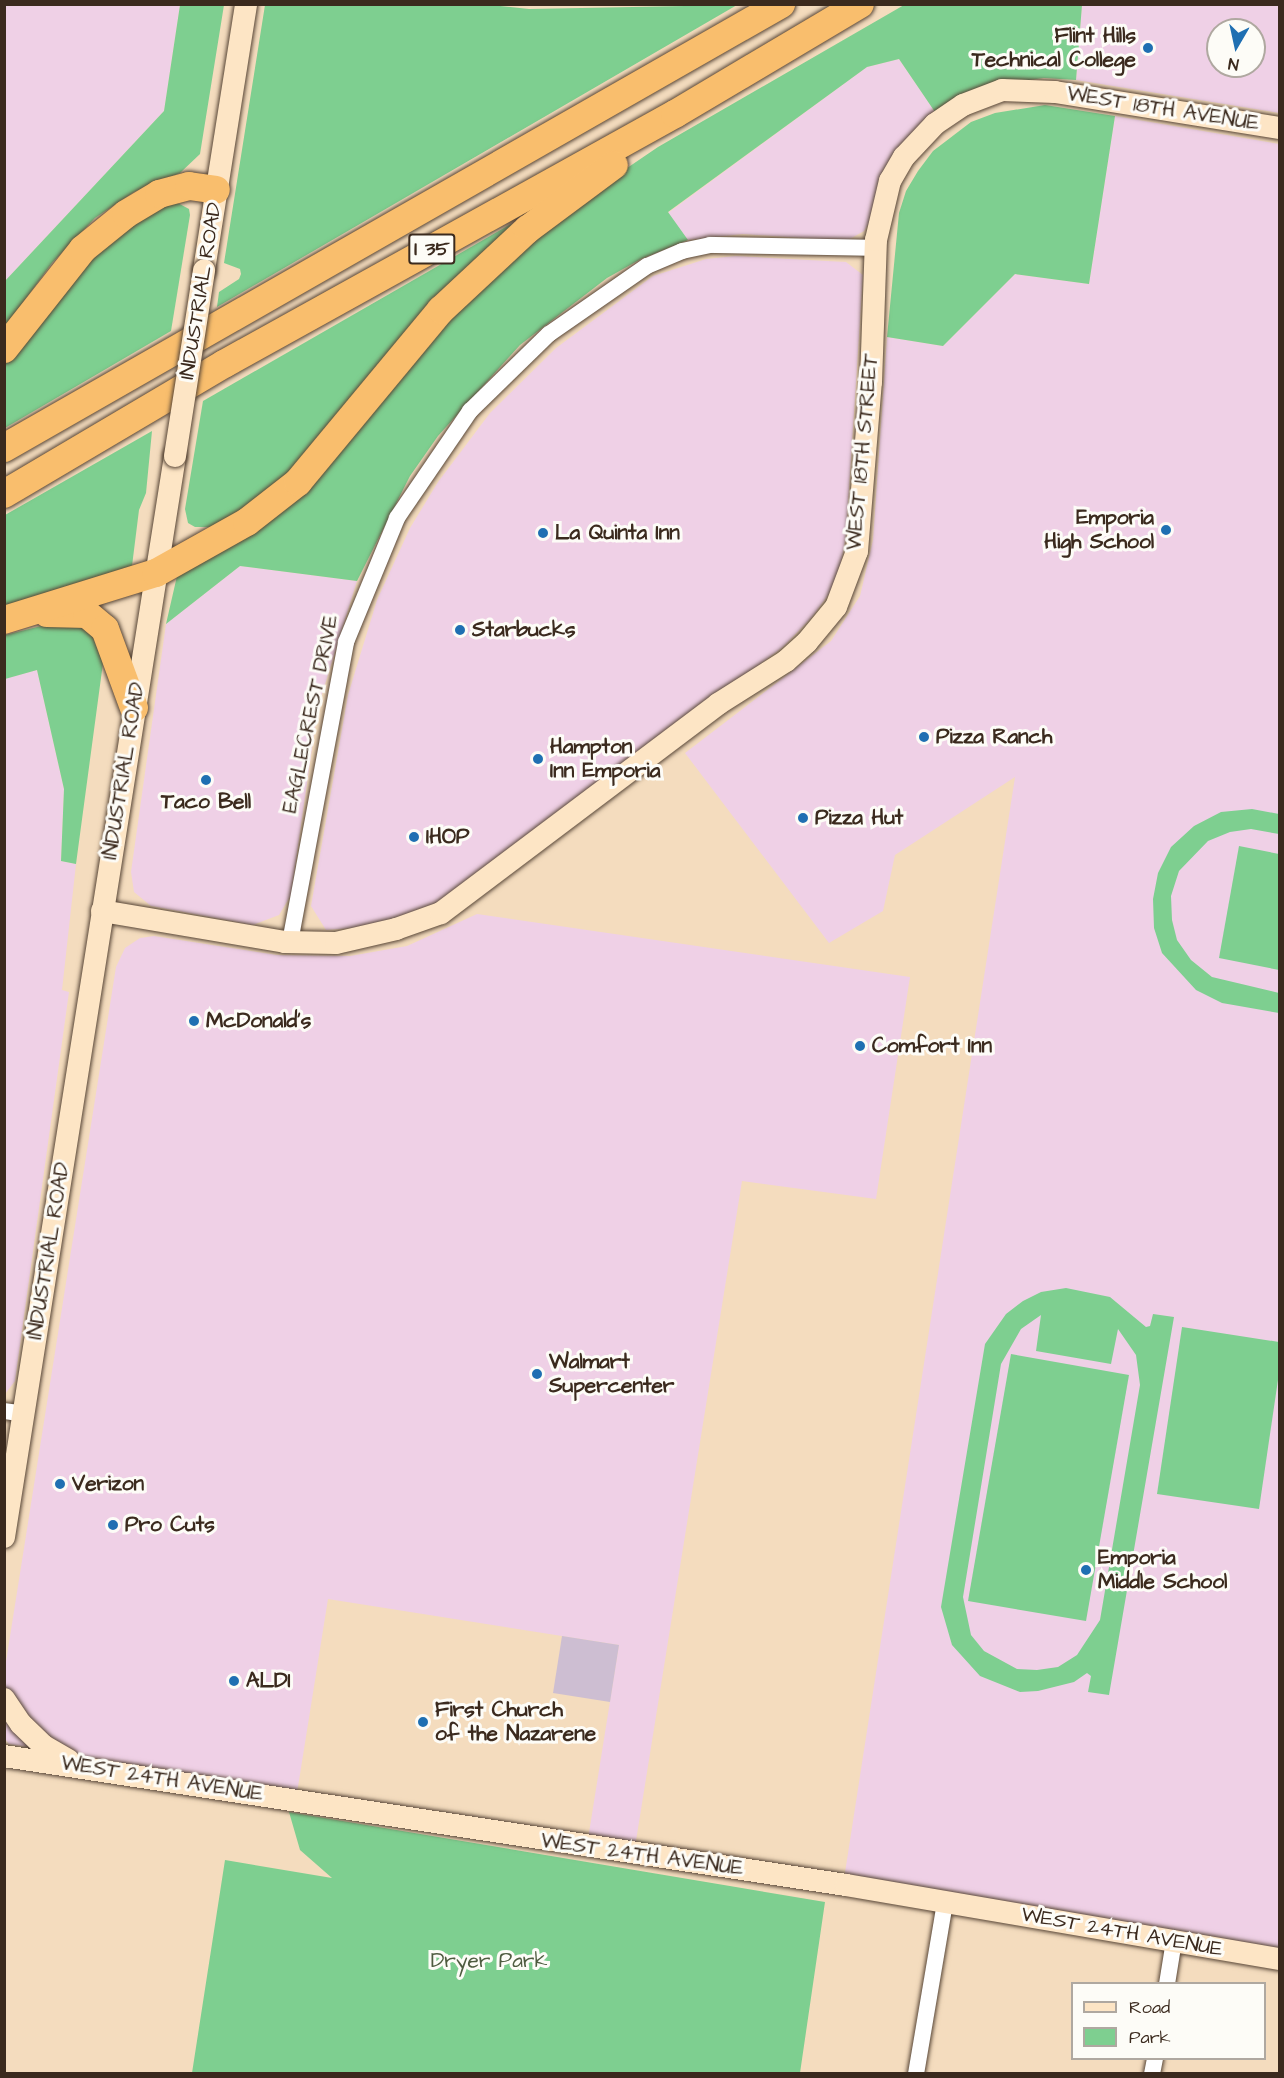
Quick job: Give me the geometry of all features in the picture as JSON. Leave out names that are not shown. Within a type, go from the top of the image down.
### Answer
[{"type":"highway","name":"I 35","points":[[4,448],[781,4]]},
{"type":"highway","name":"I 35","points":[[4,494],[224,364],[675,114],[860,4]]},
{"type":"highway","points":[[10,618],[156,573],[247,522],[298,482],[441,310],[528,228],[675,114]]},
{"type":"highway","points":[[4,349],[83,249],[126,214],[159,194],[189,186],[216,190]]},
{"type":"highway","points":[[10,618],[63,610],[87,614],[109,638],[134,708]]},
{"type":"street","name":"INDUSTRIAL ROAD","points":[[4,1537],[14,1413],[102,911],[246,4]]},
{"type":"street","name":"WEST 18TH STREET","points":[[102,911],[290,942],[336,942],[396,929],[441,913],[718,704],[786,661],[836,607],[857,551],[871,382],[875,248],[890,181],[904,157],[935,124],[963,105],[1002,90],[1046,92]]},
{"type":"street","name":"WEST 18TH AVENUE","points":[[1046,92],[1280,128]]},
{"type":"street","name":"EAGLECREST DRIVE","points":[[290,942],[346,642],[397,518],[470,411],[549,334],[637,272],[682,251],[710,245],[875,248]]},
{"type":"street","points":[[4,1699],[21,1724],[44,1746],[80,1766]]},
{"type":"street","name":"WEST 24TH AVENUE","points":[[4,1756],[945,1902],[1280,1959]]},
{"type":"street","points":[[916,2073],[945,1902]]},
{"type":"street","points":[[1167,1982],[1174,1941]]},
{"type":"shaded area","points":[[5,5],[180,5],[164,111],[5,281]]},
{"type":"shaded area","name":"Flint Hills Technical College","points":[[1082,5],[1279,5],[1279,113],[1076,80]]},
{"type":"shaded area","points":[[899,59],[935,112],[864,231],[846,241],[743,234],[688,240],[668,213],[867,67]]},
{"type":"shaded area","points":[[1115,116],[1279,144],[1279,1952],[844,1879],[1015,777],[895,855],[883,911],[829,943],[685,753],[831,641],[860,596],[873,540],[887,337],[943,346],[1015,274],[1089,284]]},
{"type":"shaded area","points":[[736,256],[846,262],[863,275],[846,535],[839,575],[831,591],[813,616],[783,647],[449,897],[425,911],[366,927],[326,930],[311,906],[348,695],[377,600],[410,528],[438,482],[490,413],[556,348],[653,276],[706,259]]},
{"type":"shaded area","points":[[240,566],[357,581],[318,707],[291,895],[279,915],[253,925],[151,906],[134,892],[131,872],[166,624]]},
{"type":"shaded area","points":[[37,670],[64,789],[61,861],[76,864],[62,990],[69,992],[15,1381],[5,1394],[4,679]]},
{"type":"shaded area","points":[[477,914],[910,977],[876,1199],[742,1181],[635,1847],[588,1839],[619,1645],[328,1599],[297,1793],[9,1744],[5,1739],[5,1668],[116,967],[125,948],[140,938],[154,936],[277,955],[350,956],[407,946]]},
{"type":"shaded area","points":[[562,1636],[619,1645],[610,1702],[553,1693]]},
{"type":"green space","points":[[481,4],[529,9],[737,5],[217,307],[219,292],[239,279],[241,274],[240,269],[224,263],[265,5]]},
{"type":"green space","points":[[180,5],[224,5],[200,154],[180,173],[134,192],[95,218],[52,263],[5,327],[5,281],[164,111]]},
{"type":"green space","points":[[904,5],[1082,5],[1076,80],[1044,78],[1000,84],[935,112],[899,59],[867,67],[668,212],[688,240],[641,259],[607,278],[520,345],[438,436],[410,476],[357,581],[240,566],[166,624],[177,576],[213,553],[454,308],[583,198],[658,147]]},
{"type":"green space","points":[[1045,105],[1115,116],[1089,284],[1015,274],[943,346],[887,337],[899,213],[906,191],[918,171],[933,151],[971,122],[995,113]]},
{"type":"green space","points":[[176,202],[189,209],[190,215],[171,331],[5,428],[5,358],[127,219]]},
{"type":"green space","points":[[511,224],[515,230],[301,468],[220,527],[195,527],[188,523],[185,509],[203,401]]},
{"type":"green space","points":[[152,431],[146,493],[139,510],[131,574],[5,611],[5,515]]},
{"type":"green space","points":[[57,622],[90,630],[103,663],[76,864],[61,861],[64,789],[37,670],[5,679],[5,635]]},
{"type":"green space","points":[[1252,809],[1279,814],[1279,834],[1251,829],[1230,832],[1208,841],[1179,871],[1171,896],[1172,920],[1177,940],[1191,960],[1212,977],[1279,993],[1279,1013],[1222,1003],[1196,990],[1162,953],[1154,928],[1153,899],[1158,873],[1171,847],[1194,826],[1221,812]]},
{"type":"green space","points":[[1239,846],[1279,854],[1279,970],[1219,958]]},
{"type":"green space","points":[[1066,1288],[1110,1297],[1146,1327],[1150,1326],[1153,1314],[1174,1317],[1109,1695],[1088,1692],[1091,1676],[1087,1673],[1074,1682],[1038,1691],[1020,1692],[980,1676],[952,1645],[941,1607],[985,1344],[1006,1314],[1023,1301],[1041,1292]],"holes":[[[1041,1315],[1036,1351],[1111,1364],[1118,1329],[1136,1355],[1140,1385],[1100,1620],[1077,1655],[1058,1667],[1037,1670],[1017,1669],[984,1651],[971,1635],[963,1597],[1001,1364],[1021,1329]]]},
{"type":"green space","points":[[1182,1327],[1279,1342],[1279,1373],[1259,1509],[1157,1494]]},
{"type":"green space","points":[[1011,1354],[1129,1375],[1086,1621],[968,1601]]},
{"type":"green space","name":"Dryer Park","points":[[289,1812],[825,1902],[800,2073],[192,2073],[225,1860],[332,1878],[300,1850]]},
{"type":"place","name":"Flint Hills Technical College","points":[[1148,48]]},
{"type":"place","name":"Emporia High School","points":[[1166,530]]},
{"type":"place","name":"La Quinta Inn","points":[[543,533]]},
{"type":"place","name":"Starbucks","points":[[460,630]]},
{"type":"place","name":"Pizza Ranch","points":[[924,737]]},
{"type":"place","name":"Hampton Inn Emporia","points":[[538,759]]},
{"type":"place","name":"Taco Bell","points":[[206,780]]},
{"type":"place","name":"Pizza Hut","points":[[803,818]]},
{"type":"place","name":"IHOP","points":[[414,837]]},
{"type":"place","name":"McDonald's","points":[[194,1021]]},
{"type":"place","name":"Comfort Inn","points":[[860,1046]]},
{"type":"place","name":"Walmart Supercenter","points":[[537,1374]]},
{"type":"place","name":"Verizon","points":[[60,1484]]},
{"type":"place","name":"Pro Cuts","points":[[113,1525]]},
{"type":"place","name":"Emporia Middle School","points":[[1086,1570]]},
{"type":"place","name":"ALDI","points":[[234,1681]]},
{"type":"place","name":"First Church of the Nazarene","points":[[423,1722]]}]
